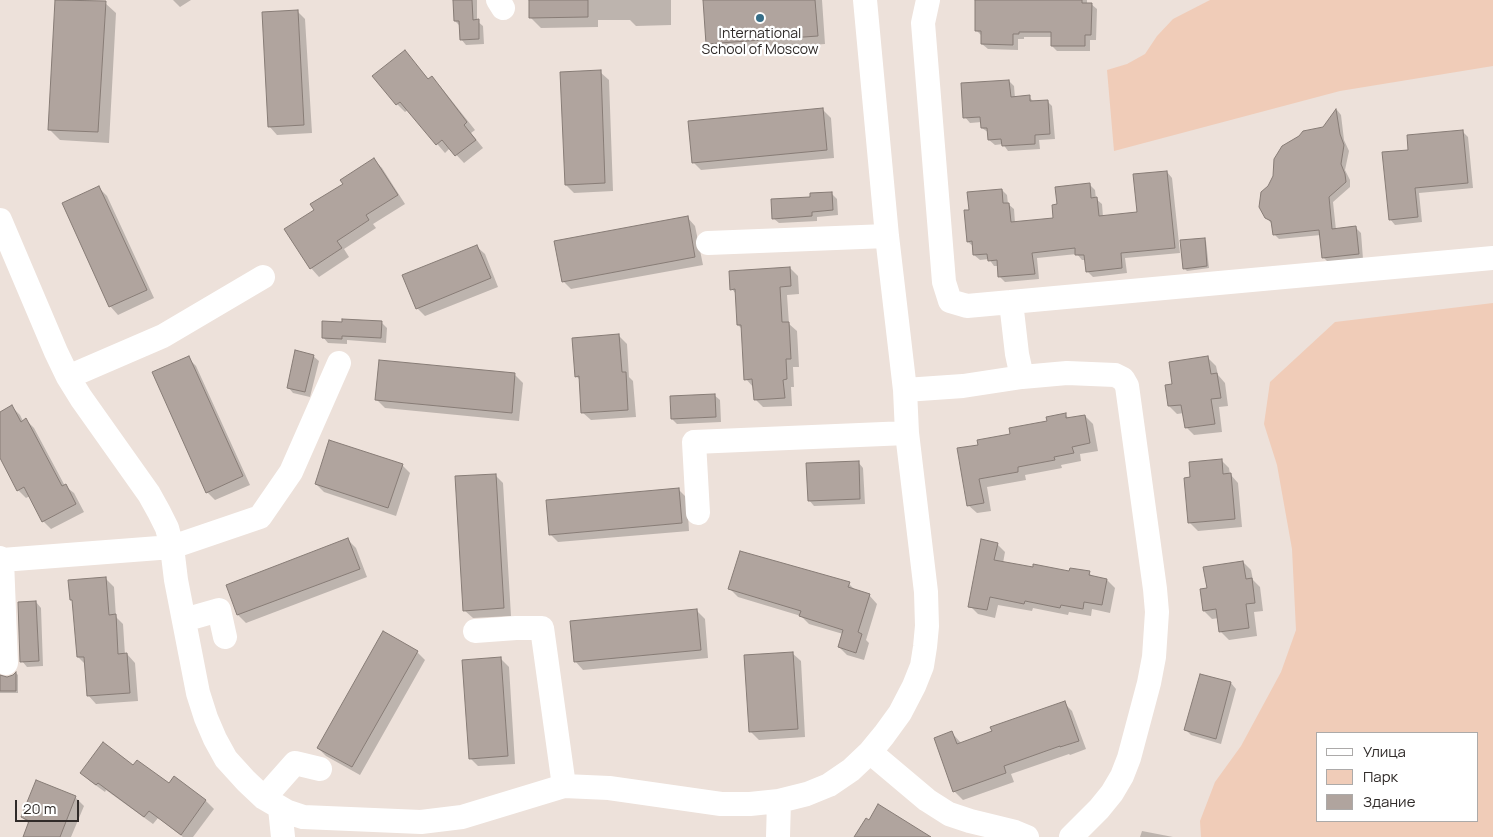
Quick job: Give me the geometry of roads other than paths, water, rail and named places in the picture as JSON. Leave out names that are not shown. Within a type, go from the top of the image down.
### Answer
[{"type":"street","points":[[0,220],[68,377],[149,494],[167,528],[198,693],[215,739],[226,759],[246,781],[272,803],[296,814],[310,817],[421,822],[462,818],[564,786],[609,788],[721,804],[779,801],[807,794],[829,785],[851,770],[870,752],[900,713],[922,666],[926,648],[926,592],[907,433],[905,390],[887,236],[865,0]]},
{"type":"street","points":[[928,0],[923,22],[944,282],[950,300],[967,306],[1493,258]]},
{"type":"street","points":[[708,243],[887,236]]},
{"type":"street","points":[[68,377],[163,336],[263,277]]},
{"type":"street","points":[[1011,302],[1016,354],[1022,377]]},
{"type":"street","points":[[6,663],[1,559],[172,547],[260,517],[292,472],[339,363]]},
{"type":"street","points":[[905,390],[963,386],[1022,377],[1067,373],[1115,375],[1123,379],[1127,386],[1155,589],[1157,612],[1154,657],[1129,758],[1122,776],[1100,809],[1071,837]]},
{"type":"street","points":[[698,513],[694,442],[907,433]]},
{"type":"street","points":[[184,620],[219,610],[225,637]]},
{"type":"street","points":[[475,631],[542,628],[564,786]]},
{"type":"street","points":[[870,752],[927,800],[949,814],[1027,837]]},
{"type":"street","points":[[283,837],[272,803],[295,763],[320,768]]},
{"type":"street","points":[[778,837],[779,801]]},
{"type":"place","name":"International School of Moscow","points":[[760,18]]}]
